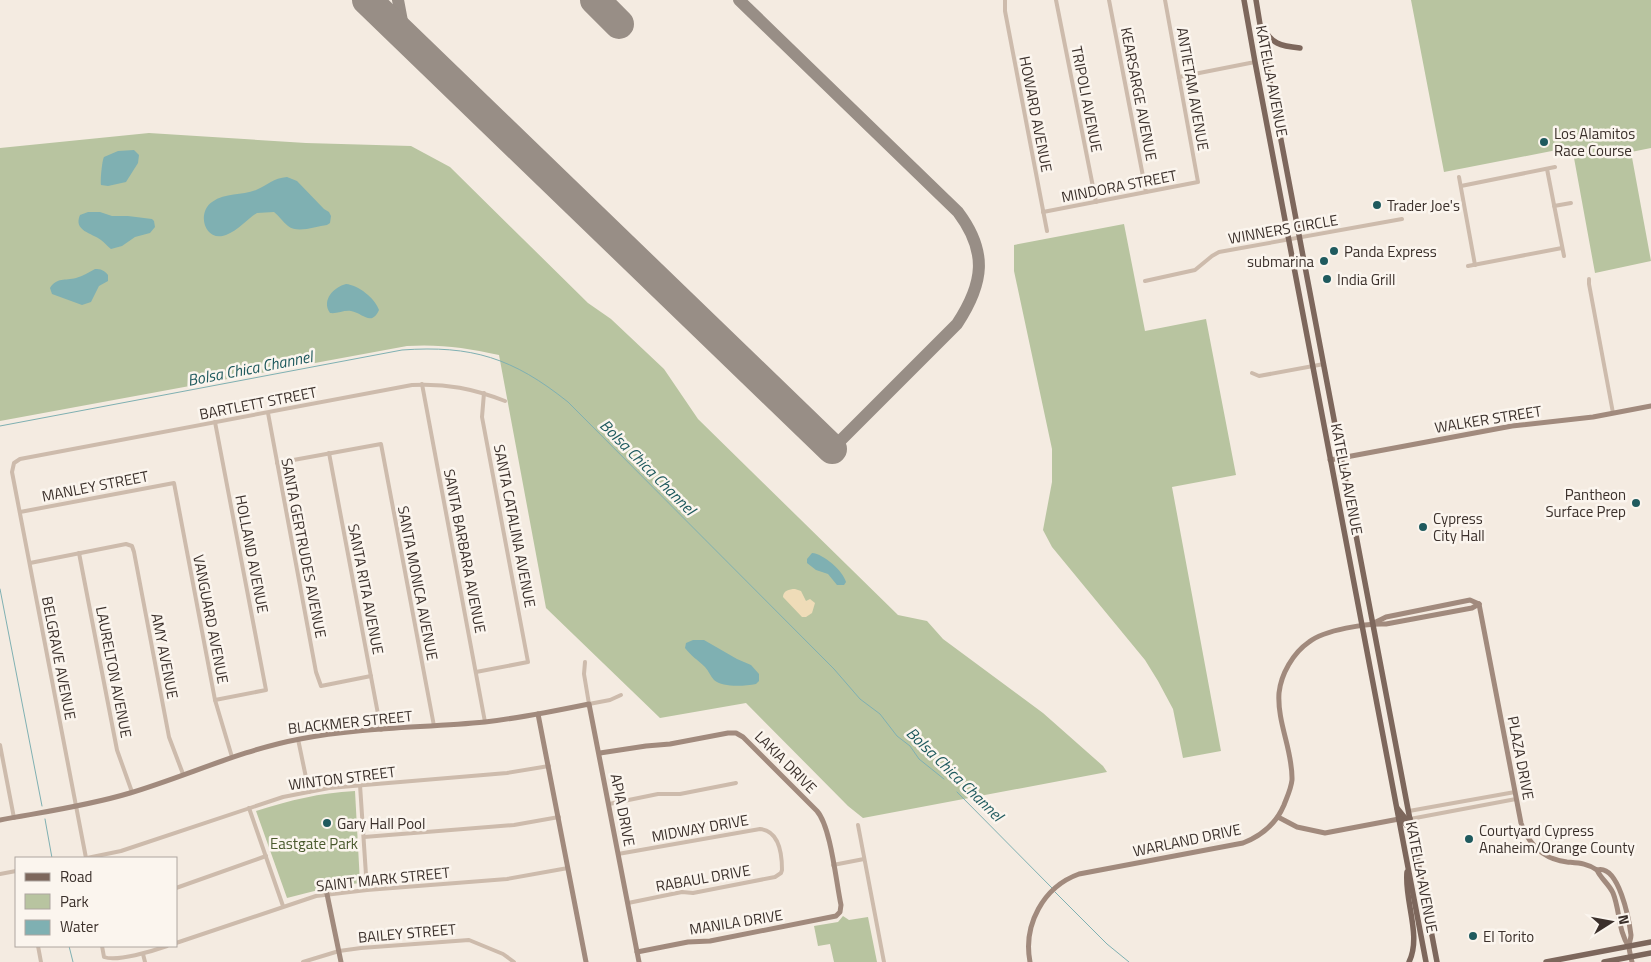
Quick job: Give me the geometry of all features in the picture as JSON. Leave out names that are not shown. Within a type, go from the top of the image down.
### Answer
[{"type":"main road","name":"KATELLA AVENUE","points":[[1244,0],[1426,962]]},
{"type":"main road","name":"KATELLA AVENUE","points":[[1256,0],[1437,962]]},
{"type":"main road","points":[[1260,24],[1270,39],[1276,44],[1300,48]]},
{"type":"main road","points":[[1396,808],[1405,818],[1410,818]]},
{"type":"main road","points":[[1399,820],[1403,821],[1413,833]]},
{"type":"main road","points":[[1407,865],[1406,884],[1414,941],[1409,962]]},
{"type":"main road","points":[[1546,962],[1651,942]]},
{"type":"main road","points":[[1604,962],[1631,959],[1651,953]]},
{"type":"street","name":"HOWARD AVENUE","points":[[1005,0],[1005,11],[1047,231]]},
{"type":"street","name":"TRIPOLI AVENUE","points":[[1056,0],[1096,202]]},
{"type":"street","name":"KEARSARGE AVENUE","points":[[1109,0],[1146,192]]},
{"type":"street","name":"ANTIETAM AVENUE","points":[[1165,0],[1198,182]]},
{"type":"street","points":[[1179,77],[1255,62]]},
{"type":"street","points":[[1461,186],[1555,168]]},
{"type":"street","points":[[1547,169],[1564,256]]},
{"type":"street","points":[[1459,178],[1475,265]]},
{"type":"street","name":"MINDORA STREET","points":[[1043,212],[1198,182]]},
{"type":"street","points":[[1554,206],[1571,203]]},
{"type":"street","name":"WINNERS CIRCLE","points":[[1144,281],[1196,270],[1219,252],[1289,239],[1300,239],[1402,218]]},
{"type":"street","points":[[1468,266],[1562,248]]},
{"type":"street","points":[[1590,279],[1589,284],[1613,413]]},
{"type":"street","points":[[1252,374],[1259,376],[1324,364]]},
{"type":"street","name":"SANTA BARBARA AVENUE","points":[[422,384],[486,722]]},
{"type":"street","name":"BARTLETT STREET","points":[[14,463],[20,459],[412,385],[454,386],[484,393],[505,402]]},
{"type":"street","name":"SANTA CATALINA AVENUE","points":[[476,672],[528,662],[482,416],[484,393]]},
{"type":"street","name":"WALKER STREET","points":[[1330,460],[1512,426],[1593,417],[1651,406]]},
{"type":"street","name":"SANTA GERTRUDES AVENUE","points":[[268,413],[316,672],[321,686],[371,676]]},
{"type":"street","name":"HOLLAND AVENUE","points":[[215,422],[266,690],[215,700]]},
{"type":"street","name":"SANTA MONICA AVENUE","points":[[329,453],[381,444],[434,726]]},
{"type":"street","points":[[277,463],[329,453]]},
{"type":"street","name":"SANTA RITA AVENUE","points":[[329,453],[381,730]]},
{"type":"street","name":"BELGRAVE AVENUE","points":[[14,463],[12,472],[86,857]]},
{"type":"street","name":"MANLEY STREET","points":[[20,512],[174,483]]},
{"type":"street","name":"VANGUARD AVENUE","points":[[174,483],[215,700],[232,757]]},
{"type":"street","name":"AMY AVENUE","points":[[79,554],[126,544],[132,546],[169,737],[183,774]]},
{"type":"street","points":[[30,563],[79,554]]},
{"type":"street","name":"LAURELTON AVENUE","points":[[79,554],[117,750],[132,792]]},
{"type":"street","name":"WARLAND DRIVE","points":[[1030,962],[1028,949],[1032,924],[1044,900],[1055,887],[1068,878],[1079,874],[1243,843],[1260,835],[1278,817],[1292,782],[1279,693],[1291,661],[1310,640],[1362,625],[1373,623],[1386,624],[1472,608],[1479,604]]},
{"type":"street","name":"PLAZA DRIVE","points":[[1479,604],[1524,832],[1543,854],[1554,859],[1583,863],[1597,870],[1601,869],[1607,872],[1620,888],[1631,936],[1629,947],[1631,959]]},
{"type":"street","name":"APIA DRIVE","points":[[586,662],[584,674],[639,962]]},
{"type":"street","name":"BLACKMER STREET","points":[[0,820],[104,801],[265,746],[298,739],[486,722],[610,700],[621,695]]},
{"type":"street","points":[[538,714],[586,962]]},
{"type":"street","name":"LAKIA DRIVE","points":[[600,753],[670,744],[728,732],[743,736],[821,816],[826,828],[841,905],[838,914]]},
{"type":"street","points":[[298,739],[309,792]]},
{"type":"street","points":[[0,745],[14,818]]},
{"type":"street","name":"WINTON STREET","points":[[91,857],[121,851],[283,797],[329,788],[507,773],[549,766]]},
{"type":"street","points":[[609,804],[658,794],[680,794],[736,783]]},
{"type":"street","points":[[360,785],[367,890]]},
{"type":"street","points":[[1409,811],[1515,792]]},
{"type":"street","points":[[1410,818],[1516,799]]},
{"type":"street","points":[[249,808],[284,906]]},
{"type":"street","points":[[364,837],[514,825],[559,817]]},
{"type":"street","points":[[1278,817],[1297,827],[1325,833],[1399,820]]},
{"type":"street","points":[[858,825],[884,962]]},
{"type":"street","name":"MIDWAY DRIVE","points":[[618,854],[754,829],[765,829],[777,840],[782,865],[781,873]]},
{"type":"street","points":[[178,887],[266,856]]},
{"type":"street","points":[[833,865],[864,859]]},
{"type":"street","name":"SAINT MARK STREET","points":[[178,942],[284,906],[327,894],[507,879],[568,868]]},
{"type":"street","points":[[0,874],[15,871]]},
{"type":"street","name":"RABAUL DRIVE","points":[[628,903],[775,877],[781,873]]},
{"type":"street","points":[[327,894],[341,962]]},
{"type":"street","name":"MANILA DRIVE","points":[[637,952],[832,918],[838,914]]},
{"type":"street","name":"BAILEY STREET","points":[[303,962],[339,951],[361,948],[469,940],[503,954],[512,961]]},
{"type":"street","points":[[38,947],[41,962]]},
{"type":"street","points":[[102,947],[104,957],[114,961],[164,947]]},
{"type":"street","points":[[143,954],[145,962]]},
{"type":"green space","name":"Los Alamitos Race Course","points":[[1411,0],[1651,0],[1651,148],[1631,152],[1651,261],[1595,273],[1572,147],[1444,172]]},
{"type":"green space","points":[[149,133],[306,143],[411,146],[450,167],[588,303],[611,319],[664,369],[698,419],[898,615],[927,621],[943,639],[1043,713],[1103,766],[1107,772],[863,818],[848,806],[746,703],[660,718],[546,608],[499,355],[453,347],[407,346],[0,421],[0,148]]},
{"type":"green space","points":[[1124,224],[1145,331],[1206,319],[1236,475],[1172,487],[1221,751],[1183,758],[1173,709],[1158,681],[1145,660],[1052,547],[1043,530],[1052,482],[1052,449],[1014,271],[1014,245]]},
{"type":"green space","name":"Eastgate Park","points":[[355,791],[360,883],[330,887],[287,898],[256,811],[329,793]]},
{"type":"green space","points":[[843,916],[849,920],[868,917],[877,962],[834,962],[830,944],[818,946],[814,926],[838,922]]},
{"type":"sand","points":[[795,589],[801,591],[806,601],[810,599],[815,603],[812,613],[806,617],[802,617],[783,597],[787,591]]},
{"type":"water","points":[[134,150],[139,155],[138,163],[126,182],[108,186],[101,185],[104,157],[118,151]]},
{"type":"water","points":[[287,177],[297,181],[329,212],[331,216],[330,223],[312,228],[297,229],[288,226],[274,212],[257,213],[235,231],[226,235],[213,235],[208,231],[205,226],[204,213],[212,202],[228,195],[256,190],[274,180]]},
{"type":"water","points":[[88,212],[152,219],[155,227],[150,233],[135,237],[122,246],[111,249],[101,240],[84,231],[79,225],[80,215]]},
{"type":"water","points":[[95,269],[105,272],[108,275],[108,281],[99,286],[91,302],[82,305],[52,294],[50,288],[55,282],[79,277]]},
{"type":"water","points":[[346,284],[361,290],[374,301],[379,310],[373,318],[367,318],[351,311],[330,313],[327,303],[330,295],[337,288]]},
{"type":"water","points":[[812,553],[822,556],[837,568],[846,582],[844,585],[837,585],[828,574],[816,570],[807,563],[807,559]]},
{"type":"water","points":[[693,640],[704,640],[751,665],[759,674],[759,681],[756,684],[740,686],[718,683],[705,667],[685,648],[686,643]]},
{"type":"waterway","name":"Bolsa Chica Channel","points":[[0,426],[402,350],[450,350],[471,353],[510,365],[548,387],[568,402],[834,669],[860,699],[880,714],[897,736],[910,746],[919,759],[944,779]]},
{"type":"waterway","points":[[0,589],[42,806]]},
{"type":"waterway","name":"Bolsa Chica Channel","points":[[957,792],[1053,889]]},
{"type":"waterway","points":[[45,819],[52,857]]},
{"type":"waterway","name":"Bolsa Chica Channel","points":[[1055,892],[1107,944],[1129,962]]},
{"type":"waterway","points":[[69,947],[73,962]]},
{"type":"taxiway","points":[[398,0],[405,37]]},
{"type":"taxiway","points":[[739,0],[958,212],[968,227],[978,254],[979,268],[973,295],[957,324],[832,449]]},
{"type":"runway","points":[[367,0],[832,449]]},
{"type":"runway","points":[[595,0],[619,24]]},
{"type":"place","name":"Los Alamitos Race Course","points":[[1544,142]]},
{"type":"place","name":"Trader Joe's","points":[[1377,205]]},
{"type":"place","name":"Panda Express","points":[[1334,251]]},
{"type":"place","name":"submarina","points":[[1324,261]]},
{"type":"place","name":"India Grill","points":[[1327,279]]},
{"type":"place","name":"Pantheon Surface Prep","points":[[1636,503]]},
{"type":"place","name":"Cypress City Hall","points":[[1423,527]]},
{"type":"place","name":"Gary Hall Pool","points":[[327,823]]},
{"type":"place","name":"Courtyard Cypress Anaheim/Orange County","points":[[1469,839]]},
{"type":"place","name":"El Torito","points":[[1473,936]]}]
